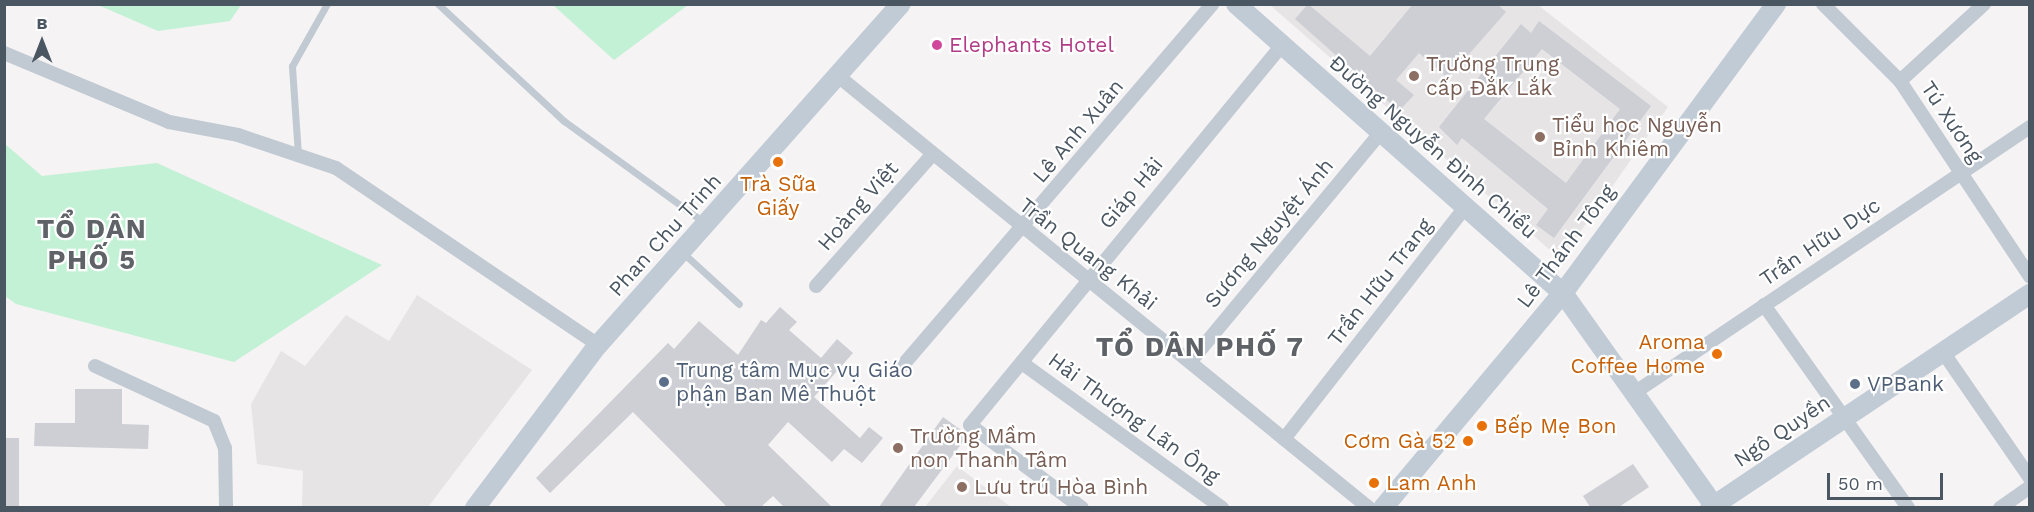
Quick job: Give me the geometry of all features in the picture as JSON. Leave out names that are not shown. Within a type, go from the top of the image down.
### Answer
[{"type":"main road","name":"Phan Chu Trinh","points":[[475,507],[598,345],[902,4]]},
{"type":"main road","name":"Đường Nguyễn Đình Chiểu","points":[[1236,4],[1563,293],[1714,507]]},
{"type":"main road","name":"Lê Thánh Tông","points":[[1383,507],[1563,293],[1776,4]]},
{"type":"main road","name":"Ngô Quyền","points":[[1714,507],[2030,294]]},
{"type":"street","name":"Lê Anh Xuân","points":[[903,364],[1022,230],[1212,4]]},
{"type":"street","name":"Tú Xương","points":[[1823,4],[1900,81],[2030,277]]},
{"type":"street","points":[[1900,81],[1984,4]]},
{"type":"street","name":"Giáp Hải","points":[[1082,507],[970,424],[1022,363],[1086,280],[1281,46]]},
{"type":"street","points":[[4,53],[169,122],[238,135],[336,168],[598,345]]},
{"type":"street","name":"Trần Quang Khải","points":[[838,76],[1022,230],[1191,360],[1369,507]]},
{"type":"street","name":"Trần Hữu Dực","points":[[1634,393],[2030,126]]},
{"type":"street","name":"Sương Nguyệt Ánh","points":[[1191,360],[1380,133]]},
{"type":"street","name":"Hoàng Việt","points":[[816,286],[932,155]]},
{"type":"street","name":"Trần Hữu Trang","points":[[1284,439],[1466,207]]},
{"type":"street","points":[[1764,305],[1908,507]]},
{"type":"street","points":[[1943,352],[2030,478]]},
{"type":"street","name":"Hải Thượng Lãn Ông","points":[[1022,363],[1222,507]]},
{"type":"street","points":[[95,366],[214,421],[225,448],[226,507]]},
{"type":"street","points":[[2000,507],[2030,487]]},
{"type":"lane","points":[[298,155],[292,66],[327,4]]},
{"type":"lane","points":[[438,4],[564,121],[707,224]]},
{"type":"lane","points":[[682,252],[739,304]]},
{"type":"shaded area","name":"Tiểu học Nguyễn Bỉnh Khiêm","points":[[1270,5],[1538,5],[1668,107],[1569,248],[1551,251]]},
{"type":"shaded area","points":[[417,295],[532,370],[428,507],[302,507],[303,471],[257,464],[251,404],[281,351],[305,366],[346,315],[389,341]]},
{"type":"shaded area","name":"Lưu trú Hòa Bình","points":[[957,466],[1011,507],[925,507]]},
{"type":"green space","points":[[241,4],[230,21],[158,31],[98,5]]},
{"type":"green space","points":[[553,5],[688,5],[614,60]]},
{"type":"green space","points":[[5,144],[42,176],[157,163],[382,265],[234,362],[16,304],[5,296]]},
{"type":"building","points":[[1308,4],[1370,56],[1413,4],[1497,4],[1506,12],[1448,78],[1419,53],[1396,80],[1414,95],[1399,111],[1295,19]]},
{"type":"building","points":[[1539,21],[1651,106],[1554,238],[1536,225],[1548,209],[1462,138],[1457,145],[1439,127],[1521,24],[1531,33]],"holes":[[[1542,49],[1620,109],[1566,183],[1484,119]]]},
{"type":"building","points":[[780,307],[797,322],[789,330],[821,358],[837,339],[853,353],[814,397],[860,438],[869,427],[883,438],[862,463],[844,449],[832,462],[788,422],[768,445],[832,507],[784,507],[773,496],[761,507],[727,507],[633,412],[550,493],[536,478],[668,343],[674,349],[699,321],[738,355],[761,320],[766,323]]},
{"type":"building","points":[[75,389],[122,389],[122,424],[149,425],[148,449],[34,446],[35,423],[75,423]]},
{"type":"building","points":[[943,417],[968,435],[914,507],[879,507]]},
{"type":"building","points":[[4,438],[19,438],[19,507],[4,507]]},
{"type":"building","points":[[1633,464],[1649,487],[1619,507],[1590,507],[1583,496]]},
{"type":"place","name":"Elephants Hotel","points":[[937,45]]},
{"type":"place","name":"Trường Trung cấp Đắk Lắk","points":[[1414,76]]},
{"type":"place","name":"Tiểu học Nguyễn Bỉnh Khiêm","points":[[1540,137]]},
{"type":"place","name":"Trà Sữa Giấy","points":[[778,162]]},
{"type":"place","name":"Aroma Coffee Home","points":[[1717,354]]},
{"type":"place","name":"Trung tâm Mục vụ Giáo phận Ban Mê Thuột","points":[[664,382]]},
{"type":"place","name":"VPBank","points":[[1855,384]]},
{"type":"place","name":"Bếp Mẹ Bon","points":[[1482,426]]},
{"type":"place","name":"Cơm Gà 52","points":[[1468,441]]},
{"type":"place","name":"Trường Mầm non Thanh Tâm","points":[[898,448]]},
{"type":"place","name":"Lam Anh","points":[[1374,483]]},
{"type":"place","name":"Lưu trú Hòa Bình","points":[[962,487]]},
{"type":"district","name":"TỔ DÂN PHỐ 5","points":[[92,244]]},
{"type":"district","name":"TỔ DÂN PHỐ 7","points":[[1200,348]]}]
